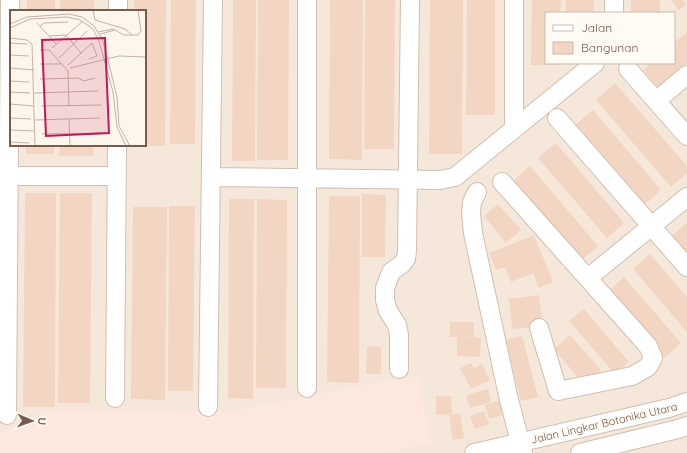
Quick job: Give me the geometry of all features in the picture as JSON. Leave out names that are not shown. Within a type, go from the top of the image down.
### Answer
[{"type":"street","points":[[7,415],[4,176],[10,0]]},
{"type":"street","points":[[208,407],[213,0]]},
{"type":"street","points":[[307,0],[307,388]]},
{"type":"street","points":[[399,369],[399,335],[397,325],[388,311],[385,300],[385,288],[391,272],[406,259],[407,251],[410,0]]},
{"type":"street","points":[[514,0],[514,128]]},
{"type":"street","points":[[614,0],[614,12]]},
{"type":"street","points":[[210,177],[440,180],[455,177],[594,64]]},
{"type":"street","points":[[628,69],[687,136]]},
{"type":"street","points":[[656,101],[687,75]]},
{"type":"street","points":[[557,118],[687,267]]},
{"type":"street","points":[[115,398],[117,146]]},
{"type":"street","points":[[4,176],[117,176]]},
{"type":"street","points":[[502,182],[648,346],[653,358],[648,367],[632,376],[558,391],[539,328]]},
{"type":"street","points":[[477,192],[472,202],[471,213],[473,233],[509,400],[522,448]]},
{"type":"street","points":[[588,278],[687,198]]},
{"type":"street","name":"Jalan Lingkar Botanika Utara","points":[[474,453],[522,448],[687,402]]},
{"type":"street","name":"Jalan Lingkar Botanika Utara","points":[[580,453],[687,426]]},
{"type":"shaded area","points":[[0,0],[687,0],[687,453],[0,453]]},
{"type":"shaded area","points":[[418,375],[431,443],[384,453],[0,453],[0,432],[48,410],[167,410],[226,412]]},
{"type":"building","points":[[27,0],[55,0],[55,10],[27,10]]},
{"type":"building","points":[[60,0],[94,0],[94,10],[60,10]]},
{"type":"building","points":[[134,0],[166,0],[165,146],[146,146],[146,10],[134,10]]},
{"type":"building","points":[[171,0],[196,0],[195,144],[170,144]]},
{"type":"building","points":[[233,0],[256,0],[255,161],[232,161]]},
{"type":"building","points":[[258,0],[289,0],[288,160],[257,160]]},
{"type":"building","points":[[330,0],[363,0],[362,160],[329,159]]},
{"type":"building","points":[[365,0],[395,0],[394,149],[364,149]]},
{"type":"building","points":[[430,0],[463,0],[462,154],[429,154]]},
{"type":"building","points":[[467,0],[495,0],[495,115],[466,115]]},
{"type":"building","points":[[532,0],[561,0],[560,12],[545,12],[545,64],[560,65],[531,65]]},
{"type":"building","points":[[566,0],[594,0],[594,12],[565,12]]},
{"type":"building","points":[[631,0],[660,0],[660,12],[631,12]]},
{"type":"building","points":[[671,0],[683,0],[686,5],[678,10]]},
{"type":"building","points":[[687,32],[687,63],[658,88],[643,70],[649,64],[675,64],[675,42]]},
{"type":"building","points":[[615,83],[687,166],[687,173],[671,187],[596,100]]},
{"type":"building","points":[[593,110],[661,190],[644,205],[575,125]]},
{"type":"building","points":[[556,143],[624,223],[607,238],[538,158]]},
{"type":"building","points":[[26,146],[54,146],[54,154],[26,154]]},
{"type":"building","points":[[60,146],[93,146],[93,156],[59,156]]},
{"type":"building","points":[[530,166],[598,246],[581,261],[513,181]]},
{"type":"building","points":[[25,193],[56,193],[55,407],[23,407]]},
{"type":"building","points":[[60,193],[92,193],[90,403],[58,403]]},
{"type":"building","points":[[362,194],[386,195],[385,257],[362,257]]},
{"type":"building","points":[[329,196],[360,196],[359,383],[327,382]]},
{"type":"building","points":[[229,199],[254,199],[253,399],[228,398]]},
{"type":"building","points":[[257,199],[287,200],[286,388],[256,388]]},
{"type":"building","points":[[498,204],[521,230],[506,243],[484,216]]},
{"type":"building","points":[[169,206],[195,206],[193,391],[168,391]]},
{"type":"building","points":[[133,207],[167,207],[165,400],[131,399]]},
{"type":"building","points":[[686,223],[687,224],[687,259],[669,238]]},
{"type":"building","points":[[534,235],[553,282],[539,288],[533,273],[511,282],[505,267],[496,270],[489,253]]},
{"type":"building","points":[[650,254],[687,297],[687,332],[633,269]]},
{"type":"building","points":[[624,277],[681,343],[664,358],[607,292]]},
{"type":"building","points":[[539,295],[543,326],[512,329],[509,299]]},
{"type":"building","points":[[584,309],[629,362],[615,374],[569,321]]},
{"type":"building","points":[[450,322],[474,322],[474,337],[450,337]]},
{"type":"building","points":[[570,335],[601,370],[584,385],[554,349]]},
{"type":"building","points":[[522,336],[538,397],[521,401],[505,340]]},
{"type":"building","points":[[457,337],[481,338],[480,357],[457,356]]},
{"type":"building","points":[[367,346],[381,347],[381,374],[366,374]]},
{"type":"building","points":[[471,363],[474,368],[482,364],[490,380],[471,389],[460,368]]},
{"type":"building","points":[[488,389],[491,402],[470,408],[466,395]]},
{"type":"building","points":[[436,396],[451,396],[452,414],[436,415]]},
{"type":"building","points":[[501,400],[505,414],[489,419],[485,405]]},
{"type":"building","points":[[484,411],[489,424],[475,429],[470,416]]},
{"type":"building","points":[[460,414],[464,438],[453,440],[449,415]]}]
